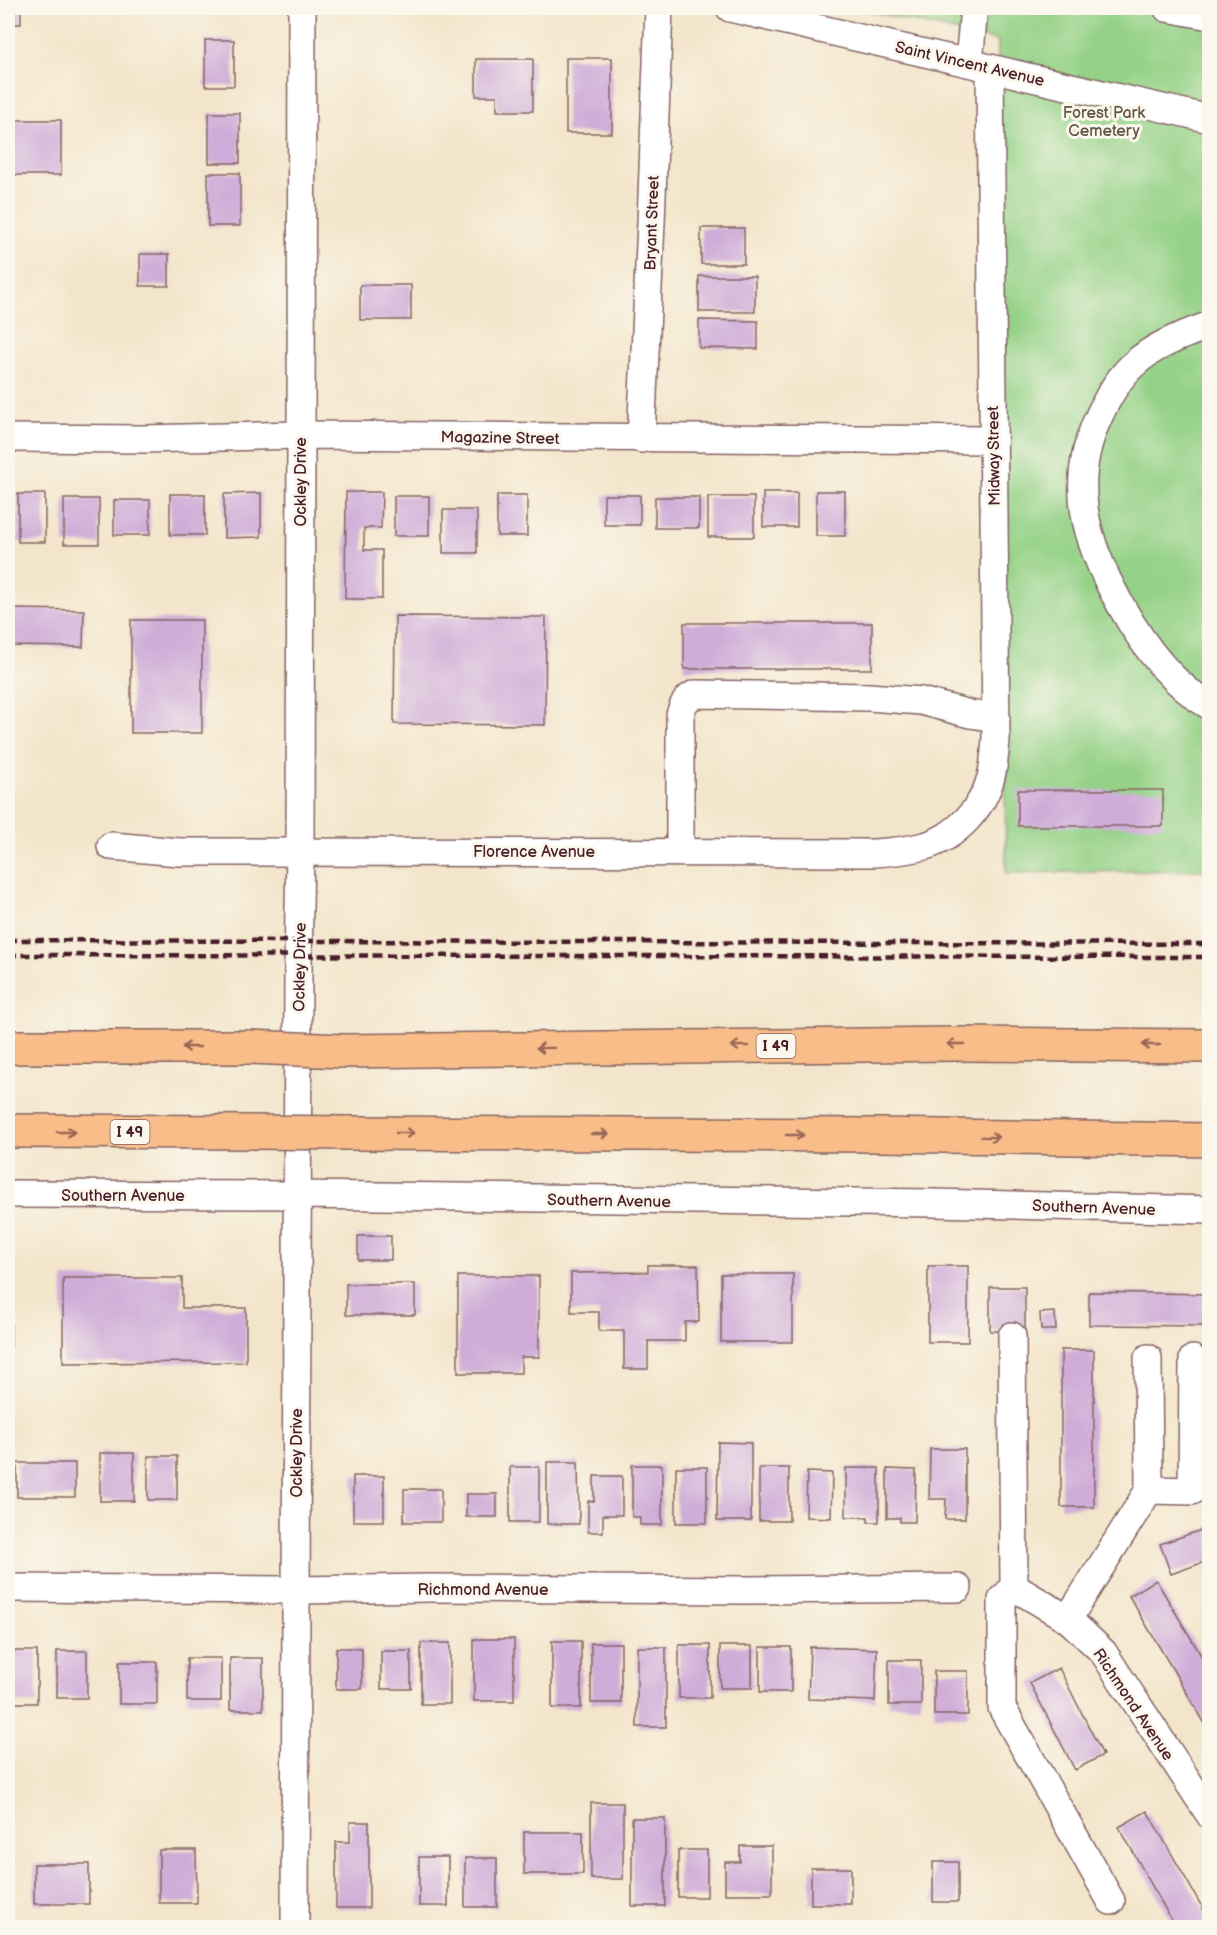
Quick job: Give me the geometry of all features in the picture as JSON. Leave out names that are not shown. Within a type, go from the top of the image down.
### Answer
[{"type":"highway","name":"I 49","points":[[8,1047],[250,1047],[343,1051],[954,1044],[1209,1046]]},
{"type":"highway","name":"I 49","points":[[8,1131],[867,1135],[1209,1140]]},
{"type":"street","name":"Ockley Drive","points":[[295,1928],[302,8]]},
{"type":"street","name":"Bryant Street","points":[[641,439],[659,8]]},
{"type":"street","name":"Saint Vincent Avenue","points":[[730,8],[1209,119]]},
{"type":"street","name":"Midway Street","points":[[954,831],[966,820],[986,792],[994,760],[996,718],[992,440],[980,65],[974,8]]},
{"type":"street","points":[[1167,8],[1209,16]]},
{"type":"street","points":[[1209,325],[1167,342],[1134,364],[1122,376],[1112,389],[1092,430],[1086,450],[1083,474],[1085,519],[1102,571],[1135,629],[1154,655],[1184,687],[1209,706]]},
{"type":"street","name":"Magazine Street","points":[[8,438],[144,439],[300,435],[992,440]]},
{"type":"street","points":[[680,852],[680,715],[688,697],[695,694],[869,697],[921,701],[970,714],[996,718]]},
{"type":"street","name":"Florence Avenue","points":[[111,846],[171,851],[894,852],[928,845],[954,831]]},
{"type":"street","name":"Southern Avenue","points":[[8,1194],[974,1203],[1209,1210]]},
{"type":"street","points":[[1012,1336],[1014,1587],[1002,1600],[1002,1708],[1111,1901]]},
{"type":"street","points":[[1068,1619],[1149,1490],[1148,1358]]},
{"type":"street","points":[[1149,1490],[1192,1491],[1193,1359]]},
{"type":"street","name":"Richmond Avenue","points":[[1014,1587],[1068,1619],[1103,1652],[1209,1815]]},
{"type":"street","name":"Richmond Avenue","points":[[8,1588],[759,1590],[958,1588]]},
{"type":"green space","name":"Forest Park Cemetery","points":[[856,8],[1209,8],[1209,870],[1006,873],[998,41]]},
{"type":"building","points":[[8,8],[21,8],[21,24],[8,24]]},
{"type":"building","points":[[205,40],[234,40],[234,86],[205,86]]},
{"type":"building","points":[[8,53],[12,53],[12,108],[8,108]]},
{"type":"building","points":[[566,58],[612,58],[612,133],[566,133]]},
{"type":"building","points":[[476,59],[533,59],[533,111],[497,111],[497,96],[476,96]]},
{"type":"building","points":[[209,113],[240,113],[240,163],[209,163]]},
{"type":"building","points":[[8,120],[61,120],[61,175],[8,175]]},
{"type":"building","points":[[208,173],[240,173],[240,226],[208,226]]},
{"type":"building","points":[[701,228],[744,228],[744,264],[701,264]]},
{"type":"building","points":[[140,254],[169,254],[169,286],[140,286]]},
{"type":"building","points":[[699,276],[755,276],[755,312],[699,312]]},
{"type":"building","points":[[360,285],[411,285],[411,320],[360,320]]},
{"type":"building","points":[[699,320],[758,321],[758,349],[699,348]]},
{"type":"building","points":[[816,491],[845,491],[845,536],[816,536]]},
{"type":"building","points":[[346,492],[382,492],[381,528],[364,528],[364,550],[382,550],[382,599],[345,599]]},
{"type":"building","points":[[261,493],[261,537],[224,538],[224,494]]},
{"type":"building","points":[[763,493],[797,493],[797,527],[763,527]]},
{"type":"building","points":[[18,494],[45,494],[45,542],[18,542]]},
{"type":"building","points":[[170,494],[205,494],[205,535],[170,535]]},
{"type":"building","points":[[497,495],[527,495],[527,536],[497,536]]},
{"type":"building","points":[[604,495],[640,495],[640,525],[604,525]]},
{"type":"building","points":[[394,496],[429,496],[429,536],[394,536]]},
{"type":"building","points":[[655,497],[699,497],[699,528],[655,528]]},
{"type":"building","points":[[708,497],[754,497],[754,537],[708,537]]},
{"type":"building","points":[[64,499],[99,499],[99,544],[64,544]]},
{"type":"building","points":[[114,500],[150,500],[150,535],[114,535]]},
{"type":"building","points":[[443,510],[477,510],[477,553],[443,553]]},
{"type":"building","points":[[8,609],[84,610],[83,647],[8,646]]},
{"type":"building","points":[[395,616],[546,617],[545,725],[394,724]]},
{"type":"building","points":[[131,620],[202,620],[202,733],[131,733]]},
{"type":"building","points":[[684,623],[872,623],[872,669],[684,669]]},
{"type":"building","points":[[1018,790],[1163,790],[1163,826],[1018,826]]},
{"type":"building","points":[[358,1236],[391,1236],[391,1260],[358,1260]]},
{"type":"building","points":[[648,1265],[698,1265],[699,1322],[685,1322],[685,1341],[648,1341],[648,1369],[624,1369],[624,1331],[599,1331],[599,1312],[571,1312],[571,1273],[648,1272]]},
{"type":"building","points":[[928,1266],[968,1266],[968,1342],[928,1342]]},
{"type":"building","points":[[721,1274],[793,1274],[793,1342],[721,1342]]},
{"type":"building","points":[[458,1276],[539,1276],[539,1357],[521,1357],[521,1373],[458,1373]]},
{"type":"building","points":[[63,1278],[182,1278],[182,1308],[246,1308],[246,1362],[63,1363]]},
{"type":"building","points":[[8,1280],[11,1280],[11,1346],[8,1346]]},
{"type":"building","points":[[346,1284],[415,1284],[415,1315],[346,1315]]},
{"type":"building","points":[[990,1287],[1025,1287],[1025,1331],[990,1331]]},
{"type":"building","points":[[1089,1292],[1210,1294],[1210,1326],[1089,1325]]},
{"type":"building","points":[[1055,1312],[1056,1330],[1041,1330],[1040,1313]]},
{"type":"building","points":[[1061,1350],[1094,1350],[1094,1507],[1061,1507]]},
{"type":"building","points":[[718,1442],[751,1443],[751,1521],[717,1521]]},
{"type":"building","points":[[930,1449],[965,1449],[965,1519],[945,1519],[946,1499],[929,1499]]},
{"type":"building","points":[[100,1453],[134,1453],[134,1501],[100,1501]]},
{"type":"building","points":[[148,1456],[177,1456],[177,1500],[148,1500]]},
{"type":"building","points":[[547,1462],[578,1462],[579,1524],[547,1524]]},
{"type":"building","points":[[17,1463],[75,1463],[75,1497],[17,1497]]},
{"type":"building","points":[[632,1465],[662,1465],[662,1525],[640,1525],[640,1517],[632,1517]]},
{"type":"building","points":[[510,1467],[539,1467],[539,1522],[510,1522]]},
{"type":"building","points":[[676,1467],[707,1467],[707,1523],[676,1523]]},
{"type":"building","points":[[759,1468],[789,1468],[789,1521],[759,1521]]},
{"type":"building","points":[[846,1468],[879,1468],[879,1522],[868,1522],[868,1517],[846,1517]]},
{"type":"building","points":[[887,1469],[916,1470],[915,1522],[900,1522],[900,1518],[887,1518]]},
{"type":"building","points":[[807,1472],[832,1473],[831,1518],[806,1517]]},
{"type":"building","points":[[353,1476],[384,1476],[384,1521],[353,1521]]},
{"type":"building","points":[[594,1476],[622,1476],[622,1515],[603,1515],[603,1532],[588,1532],[588,1501],[594,1501]]},
{"type":"building","points":[[404,1489],[441,1489],[441,1522],[404,1522]]},
{"type":"building","points":[[466,1494],[497,1494],[497,1517],[466,1517]]},
{"type":"building","points":[[1210,1527],[1210,1560],[1171,1574],[1160,1544]]},
{"type":"building","points":[[1156,1580],[1210,1670],[1210,1732],[1129,1596]]},
{"type":"building","points":[[474,1639],[514,1639],[514,1701],[474,1701]]},
{"type":"building","points":[[552,1641],[581,1641],[581,1708],[552,1708]]},
{"type":"building","points":[[421,1643],[450,1643],[450,1704],[421,1704]]},
{"type":"building","points":[[591,1643],[621,1643],[621,1703],[591,1703]]},
{"type":"building","points":[[679,1645],[710,1645],[710,1698],[679,1698]]},
{"type":"building","points":[[720,1646],[752,1646],[752,1688],[720,1688]]},
{"type":"building","points":[[637,1647],[666,1647],[666,1727],[637,1727]]},
{"type":"building","points":[[760,1647],[791,1647],[791,1692],[760,1692]]},
{"type":"building","points":[[810,1647],[877,1649],[875,1701],[808,1699]]},
{"type":"building","points":[[336,1648],[362,1648],[362,1689],[336,1689]]},
{"type":"building","points":[[8,1651],[37,1651],[37,1703],[8,1703]]},
{"type":"building","points":[[57,1651],[87,1651],[87,1698],[57,1698]]},
{"type":"building","points":[[381,1651],[411,1651],[411,1689],[381,1689]]},
{"type":"building","points":[[187,1658],[221,1658],[221,1701],[187,1701]]},
{"type":"building","points":[[230,1658],[263,1658],[263,1710],[230,1710]]},
{"type":"building","points":[[889,1660],[921,1660],[921,1705],[889,1705]]},
{"type":"building","points":[[119,1662],[157,1662],[157,1704],[119,1704]]},
{"type":"building","points":[[1059,1668],[1103,1755],[1075,1770],[1030,1683]]},
{"type":"building","points":[[934,1671],[968,1671],[968,1715],[934,1715]]},
{"type":"building","points":[[591,1803],[623,1803],[623,1879],[591,1879]]},
{"type":"building","points":[[1147,1811],[1210,1921],[1210,1928],[1176,1928],[1119,1827]]},
{"type":"building","points":[[632,1818],[665,1818],[665,1906],[632,1906]]},
{"type":"building","points":[[350,1822],[369,1822],[369,1908],[336,1908],[336,1842],[350,1842]]},
{"type":"building","points":[[524,1832],[583,1832],[583,1874],[524,1874]]},
{"type":"building","points":[[740,1846],[772,1846],[772,1894],[725,1894],[725,1862],[740,1862]]},
{"type":"building","points":[[159,1850],[196,1850],[197,1903],[159,1903]]},
{"type":"building","points":[[678,1850],[707,1850],[707,1897],[678,1897]]},
{"type":"building","points":[[419,1857],[448,1857],[448,1906],[419,1906]]},
{"type":"building","points":[[465,1858],[497,1858],[497,1907],[465,1907]]},
{"type":"building","points":[[933,1862],[958,1862],[958,1902],[933,1902]]},
{"type":"building","points":[[34,1864],[89,1864],[89,1904],[34,1904]]},
{"type":"building","points":[[811,1868],[851,1868],[851,1904],[811,1904]]},
{"type":"railway","points":[[8,940],[1210,944]]},
{"type":"railway","points":[[8,955],[1210,957]]}]
